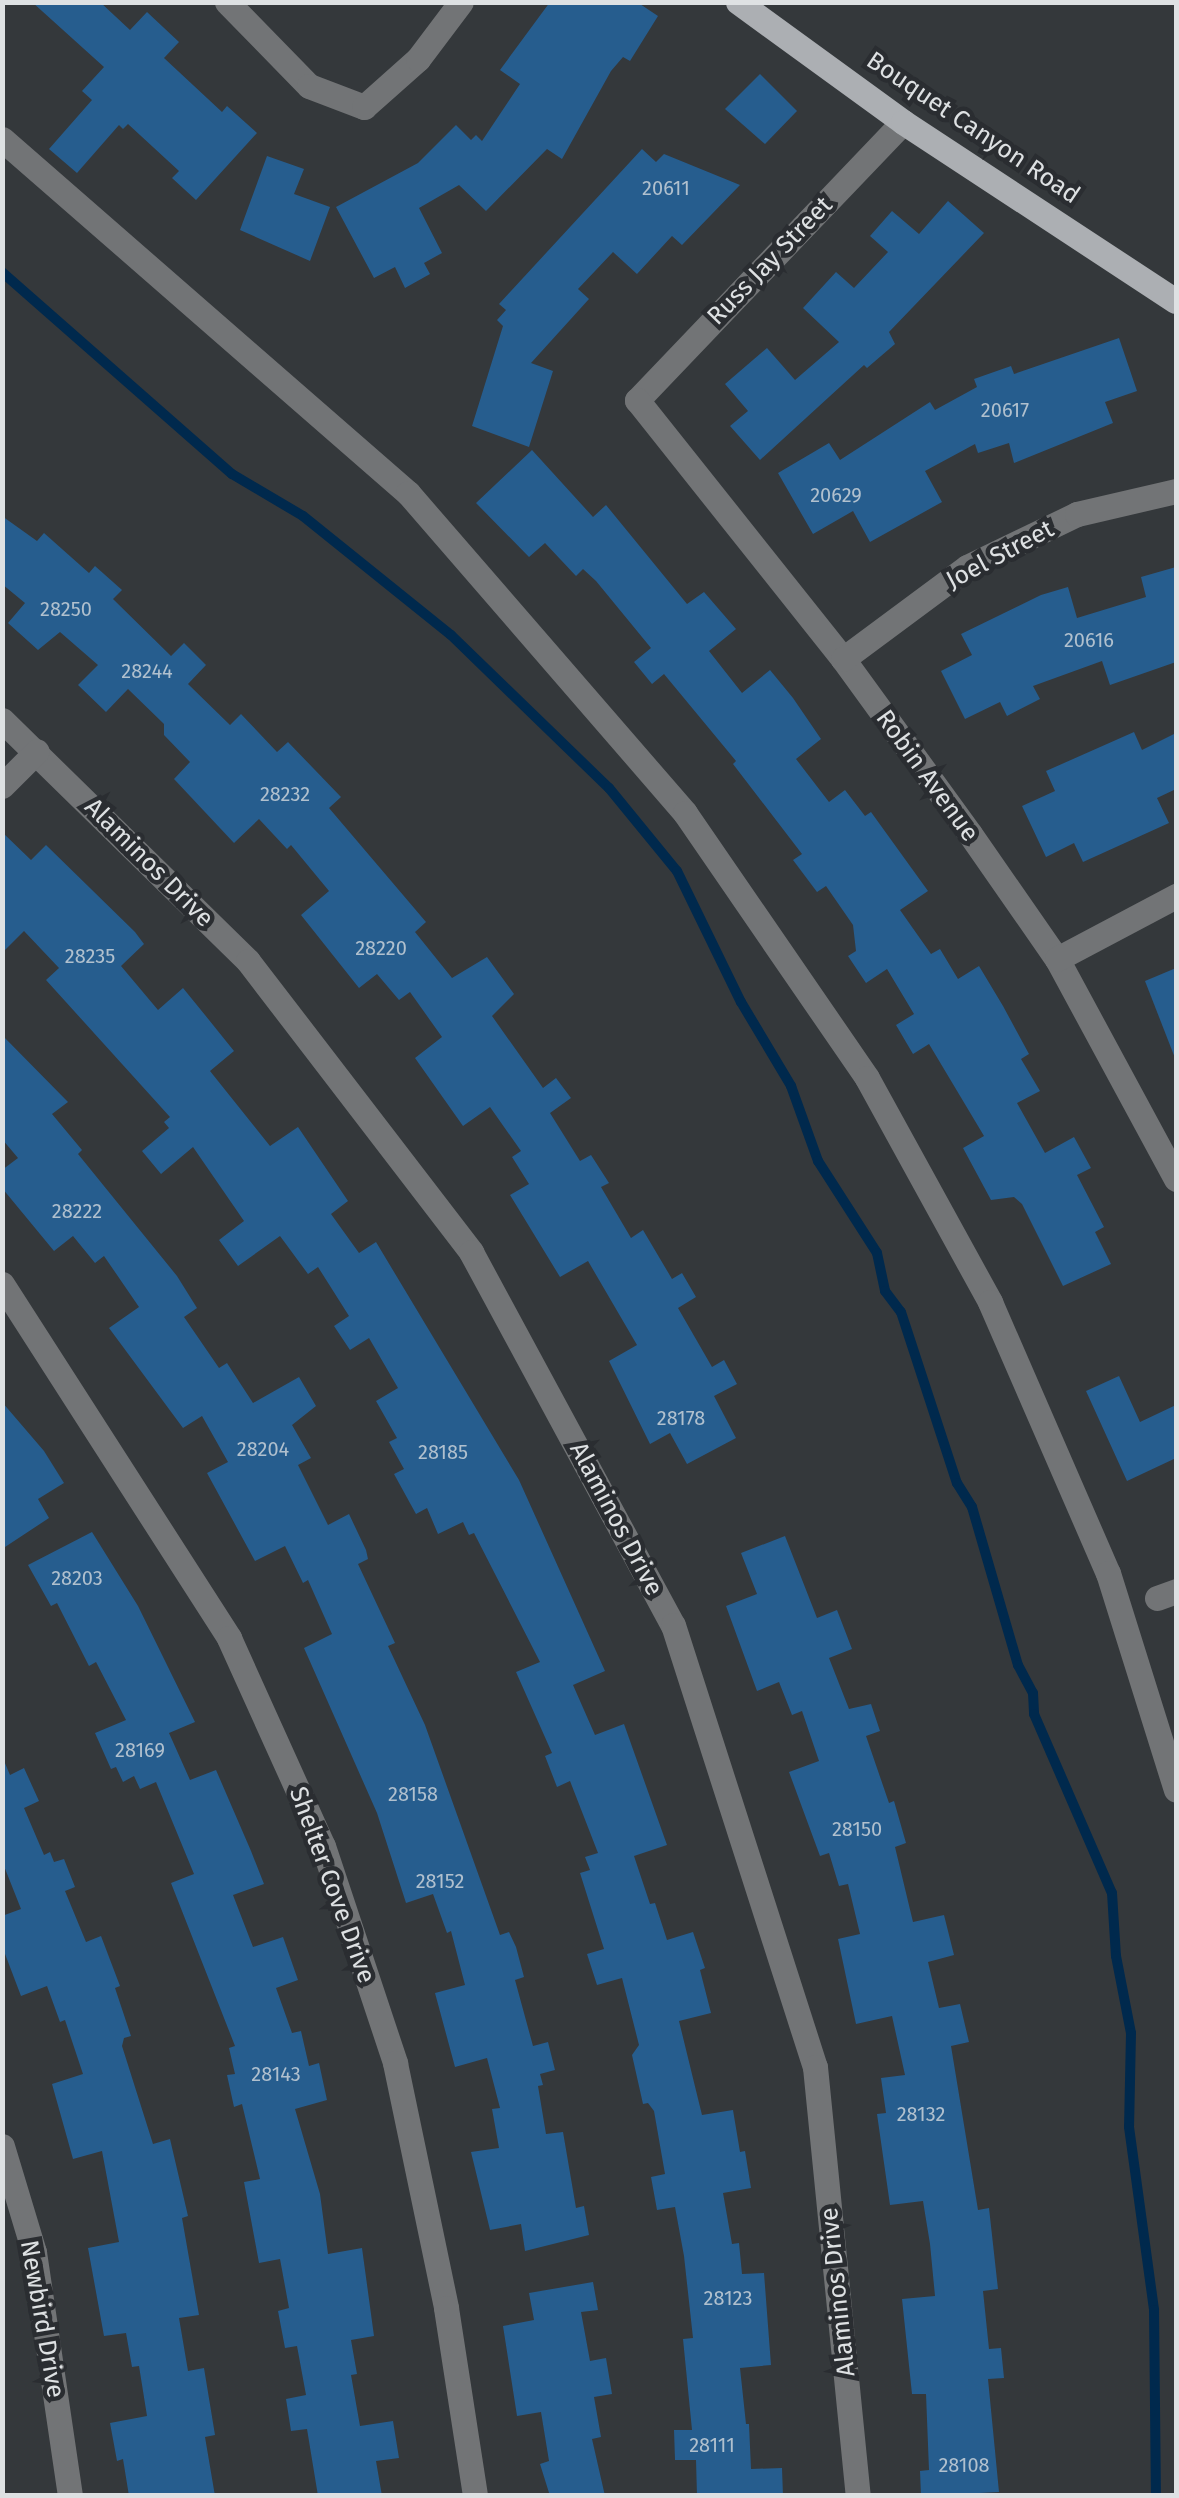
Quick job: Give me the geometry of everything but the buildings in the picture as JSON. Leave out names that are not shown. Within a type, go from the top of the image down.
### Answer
[{"type":"main road","name":"Bouquet Canyon Road","points":[[738,2],[903,122],[1176,301]]},
{"type":"street","points":[[227,2],[310,86],[364,107],[418,59],[461,2]]},
{"type":"street","name":"Russ Jay Street","points":[[637,400],[903,122]]},
{"type":"street","points":[[2,138],[408,493],[686,812],[868,1078],[990,1302],[1108,1573],[1176,1790]]},
{"type":"street","name":"Robin Avenue","points":[[637,400],[843,659],[1056,959],[1176,1179]]},
{"type":"street","name":"Joel Street","points":[[843,659],[967,567],[1077,514],[1176,491]]},
{"type":"street","name":"Alaminos Drive","points":[[2,720],[248,961],[471,1252],[673,1625],[814,2068],[858,2496]]},
{"type":"street","points":[[2,786],[37,751]]},
{"type":"street","points":[[1056,959],[1176,896]]},
{"type":"street","name":"Shelter Cove Drive","points":[[2,1284],[229,1638],[323,1846],[395,2062],[446,2308],[476,2496]]},
{"type":"street","name":"Newbird Drive","points":[[2,2146],[34,2252],[70,2496]]},
{"type":"waterway","points":[[2,272],[232,474],[303,516],[451,635],[609,788],[677,871],[741,1002],[791,1086],[818,1161],[877,1253],[885,1291],[901,1312],[957,1483],[972,1507],[1018,1665],[1033,1693],[1034,1714],[1112,1893],[1116,1956],[1131,2033],[1129,2127],[1154,2310],[1156,2496]]}]
